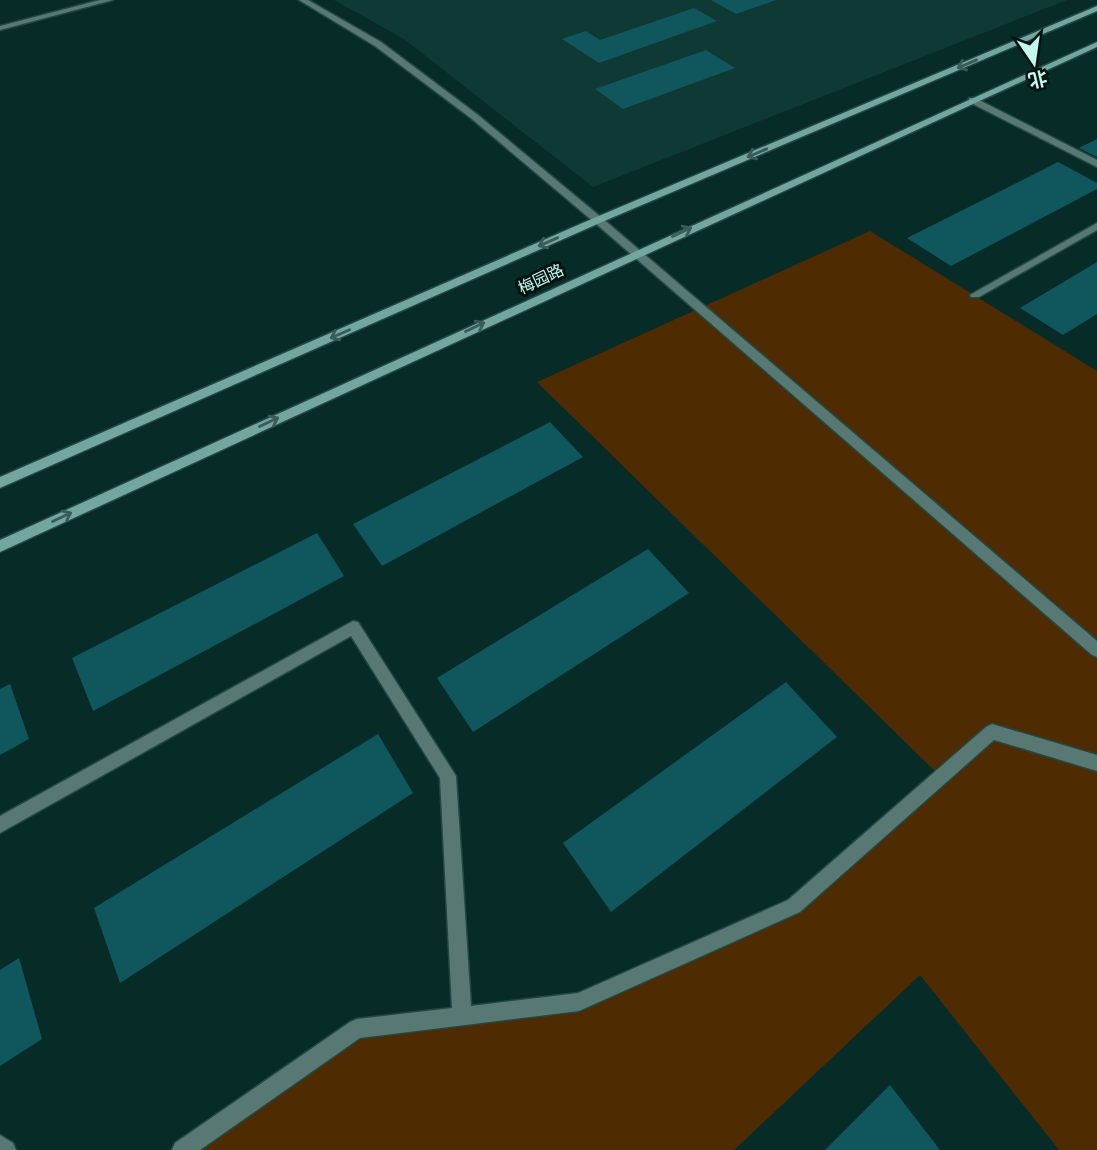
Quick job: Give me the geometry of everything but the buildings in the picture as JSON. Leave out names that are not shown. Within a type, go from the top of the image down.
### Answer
[{"type":"main road","name":"梅园路","points":[[0,483],[598,220],[1097,8]]},
{"type":"main road","name":"梅园路","points":[[0,546],[1097,44]]},
{"type":"street","points":[[0,28],[109,0]]},
{"type":"street","points":[[303,0],[378,44],[475,117],[638,252],[1097,650]]},
{"type":"street","points":[[972,100],[1097,164]]},
{"type":"street","points":[[975,295],[1097,226]]},
{"type":"street","points":[[0,825],[353,627],[448,776],[462,1016]]},
{"type":"street","points":[[181,1150],[358,1029],[579,1002],[794,906],[992,732],[1097,764]]},
{"type":"street","points":[[0,1145],[6,1150]]},
{"type":"shaded area","points":[[334,0],[1067,0],[593,187],[404,39]]},
{"type":"shaded area","points":[[870,231],[1097,371],[1097,1150],[1059,1150],[920,975],[734,1150],[182,1150],[357,1029],[579,1002],[794,906],[941,777],[537,382]]}]
